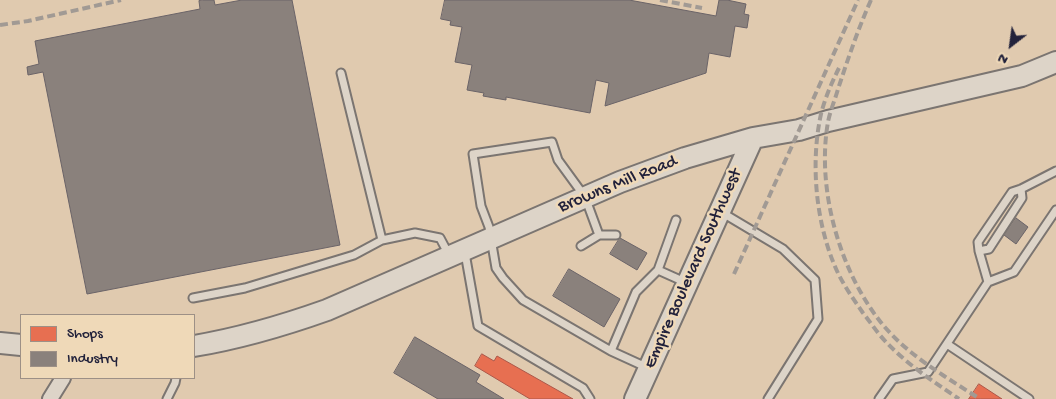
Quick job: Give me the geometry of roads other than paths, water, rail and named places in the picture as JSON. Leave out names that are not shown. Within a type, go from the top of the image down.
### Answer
[{"type":"street","name":"Browns Mill Road","points":[[195,346],[278,328],[327,310],[620,182],[685,158],[753,138],[799,130],[828,121],[1022,76],[1056,62]]},
{"type":"street","name":"Empire Boulevard Southwest","points":[[635,399],[753,138]]},
{"type":"street","points":[[0,343],[20,345]]},
{"type":"street","points":[[50,399],[62,379]]},
{"type":"lane","points":[[341,73],[382,240]]},
{"type":"lane","points":[[599,235],[585,197],[558,160],[552,142],[473,154],[481,206],[489,227],[496,268],[523,300],[611,352],[649,369]]},
{"type":"lane","points":[[988,282],[978,242],[1012,192],[1056,171]]},
{"type":"lane","points":[[979,251],[989,249],[998,236],[1022,198],[1021,189]]},
{"type":"lane","points":[[880,399],[893,378],[928,372],[988,282],[1014,272],[1056,210]]},
{"type":"lane","points":[[720,212],[783,249],[815,280],[818,319],[768,399]]},
{"type":"lane","points":[[611,352],[636,292],[658,270],[676,220]]},
{"type":"lane","points":[[193,298],[245,288],[354,256],[382,240],[415,233],[440,238],[457,253],[478,326],[583,388],[590,399]]},
{"type":"lane","points":[[580,246],[599,235],[616,235]]},
{"type":"lane","points":[[658,270],[688,283]]},
{"type":"lane","points":[[946,344],[1029,399]]},
{"type":"lane","points":[[166,399],[176,379]]},
{"type":"railway","points":[[0,25],[28,21],[121,0]]},
{"type":"railway","points":[[660,0],[702,8]]},
{"type":"railway","points":[[734,274],[858,0]]},
{"type":"railway","points":[[871,0],[849,55],[828,122],[825,148],[825,175],[835,229],[855,281],[883,325],[904,347],[980,399]]},
{"type":"railway","points":[[839,68],[821,114],[816,153],[817,194],[824,234],[830,253],[846,287],[884,340],[912,366],[959,399]]}]
